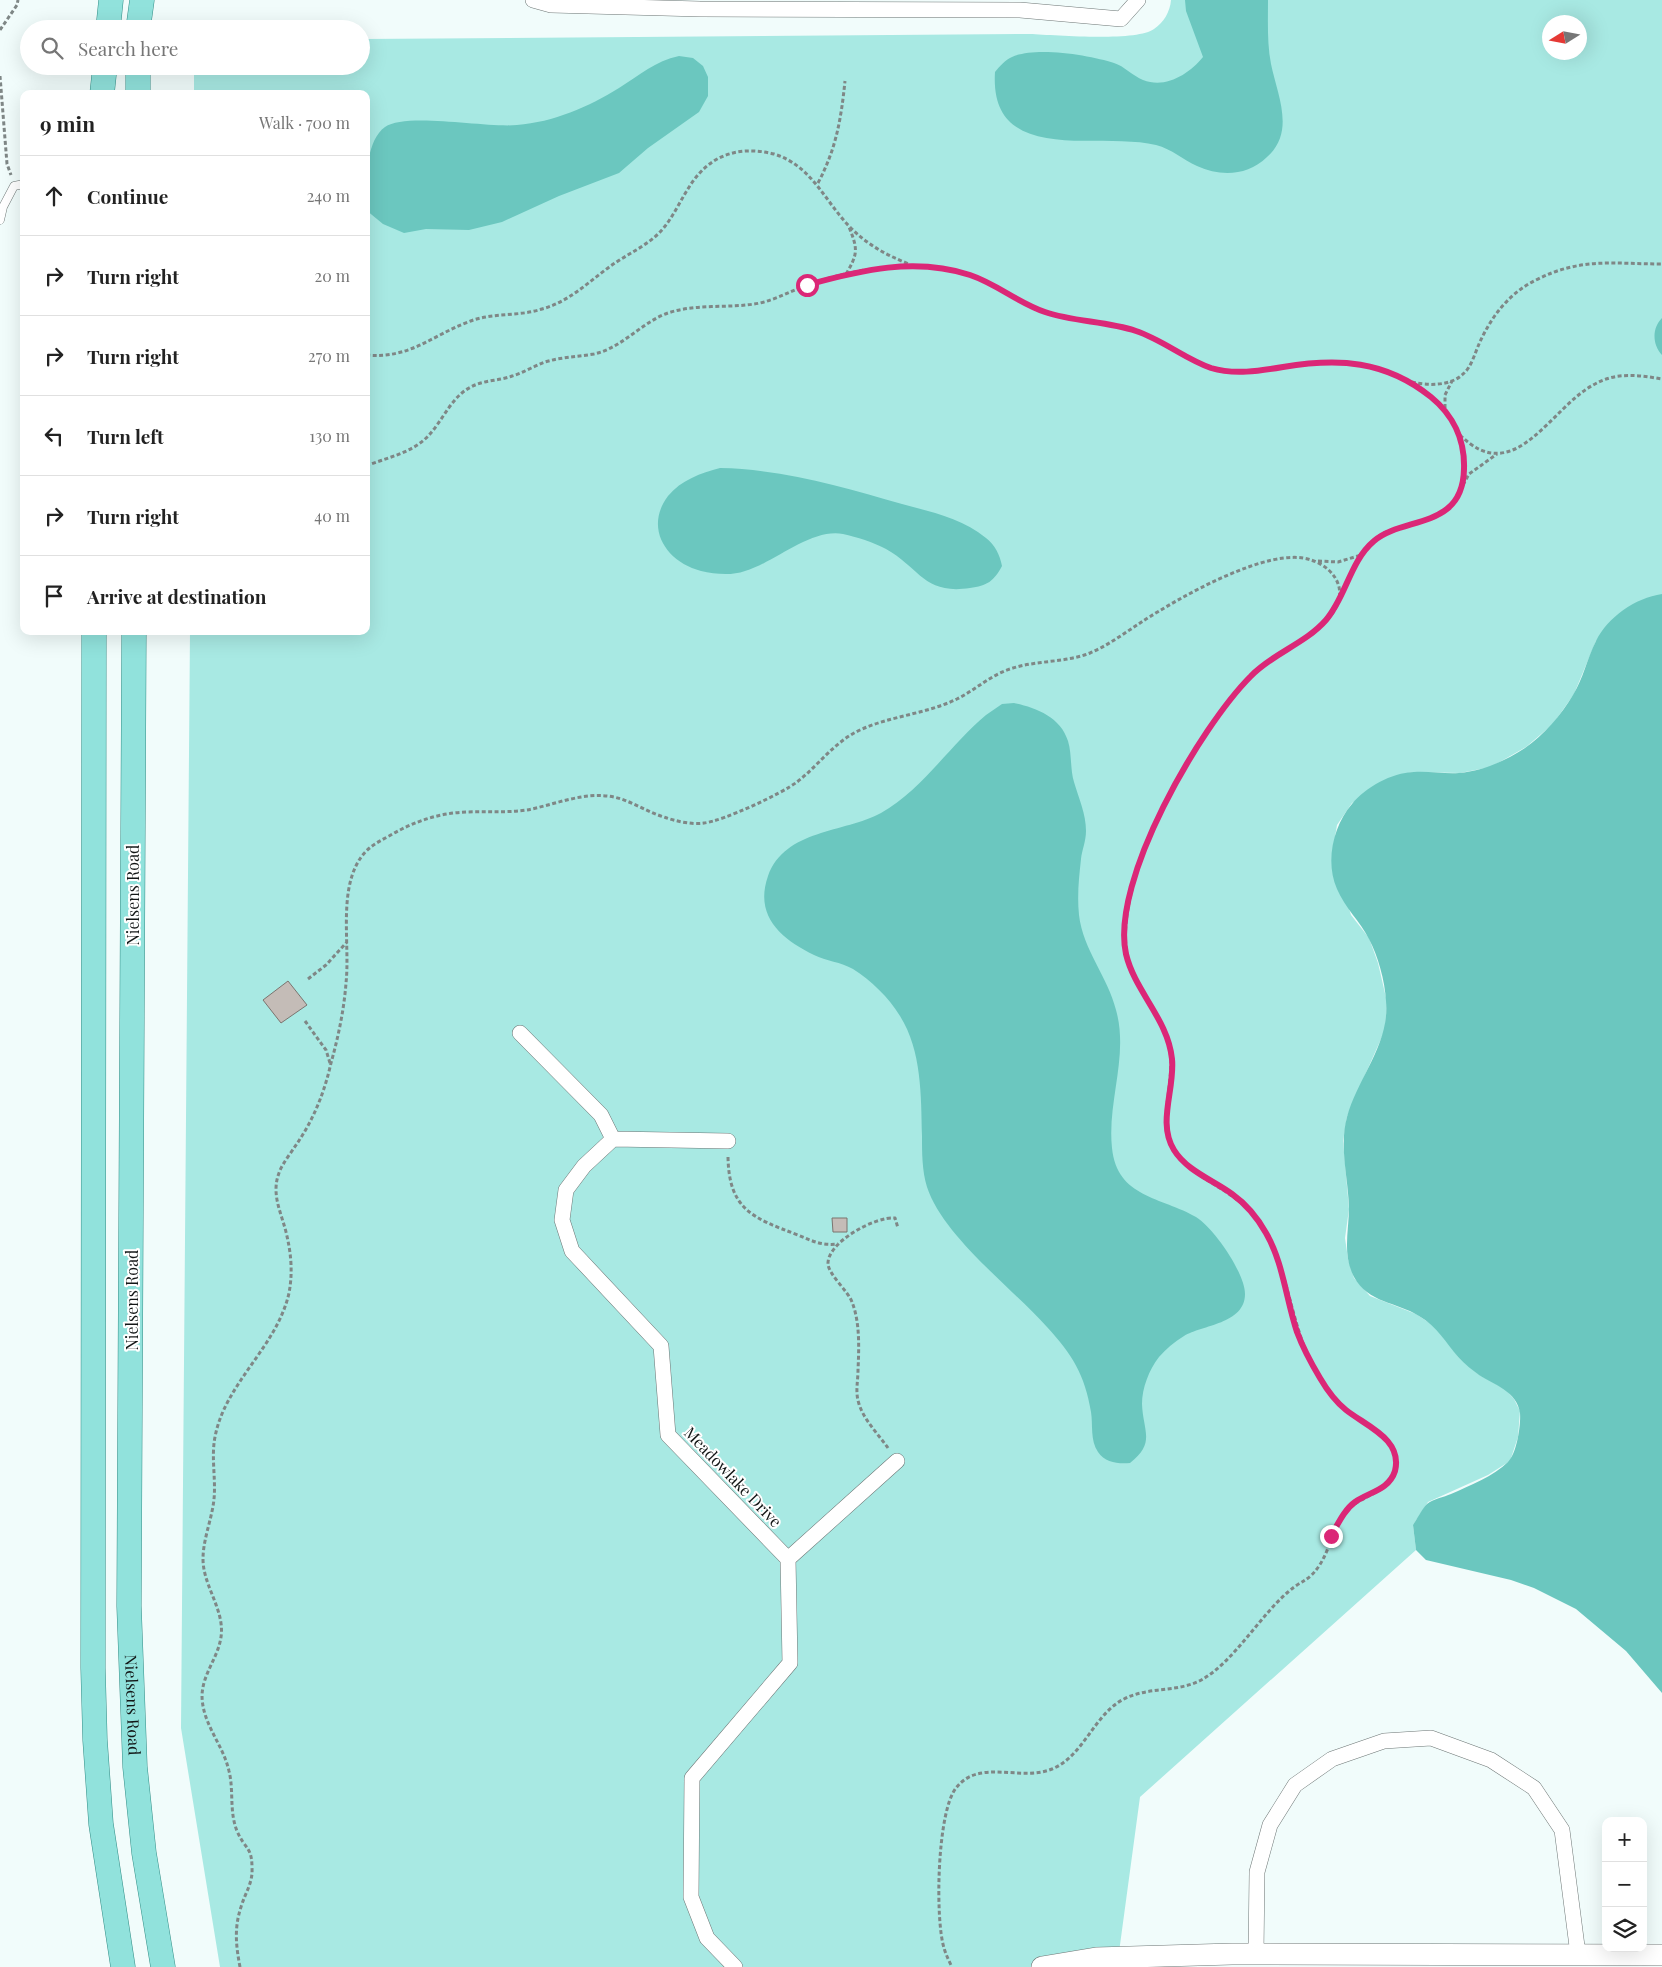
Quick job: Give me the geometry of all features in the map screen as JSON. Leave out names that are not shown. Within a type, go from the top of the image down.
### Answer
[{"type":"main road","points":[[109,20],[111,0]]},
{"type":"main road","points":[[139,20],[142,0]]},
{"type":"main road","points":[[102,90],[104,75]]},
{"type":"main road","points":[[138,75],[138,90]]},
{"type":"main road","points":[[94,635],[93,1668],[95,1740],[101,1824],[123,1967]]},
{"type":"main road","name":"Nielsens Road","points":[[134,635],[130,1606],[135,1767],[144,1853],[163,1967]]},
{"type":"street","points":[[533,0],[551,5],[700,9],[1020,10],[1121,19],[1138,0]]},
{"type":"street","points":[[520,1033],[600,1114],[613,1139],[728,1142]]},
{"type":"street","name":"Meadowlake Drive","points":[[613,1139],[584,1166],[566,1190],[562,1220],[572,1252],[661,1346],[668,1435],[788,1559]]},
{"type":"street","points":[[734,1967],[707,1938],[691,1897],[692,1778],[790,1663],[788,1559],[897,1461]]},
{"type":"street","points":[[1256,1954],[1257,1872],[1270,1825],[1295,1785],[1332,1759],[1384,1741],[1431,1738],[1491,1760],[1534,1788],[1562,1830],[1578,1954]]},
{"type":"street","points":[[1042,1967],[1096,1958],[1232,1961],[1256,1954],[1662,1955]]},
{"type":"lane","points":[[0,220],[2,207],[14,186],[20,185]]},
{"type":"path","points":[[0,30],[17,5],[18,0]]},
{"type":"path","points":[[0,76],[8,164],[14,186]]},
{"type":"path","points":[[818,184],[834,150],[846,81]]},
{"type":"path","points":[[370,355],[382,356],[403,353],[423,346],[467,322],[489,316],[542,310],[570,297],[617,261],[641,248],[659,233],[706,166],[726,154],[745,150],[774,154],[797,164],[818,184],[849,226],[871,245],[888,256],[909,265],[970,275],[1040,310],[1069,320],[1120,326],[1142,333],[1214,369],[1235,372],[1308,363],[1339,362],[1370,366],[1394,372],[1421,389],[1445,409],[1460,435],[1479,450],[1497,454]]},
{"type":"path","points":[[846,275],[856,257],[856,244],[849,226]]},
{"type":"path","points":[[1402,378],[1424,384],[1453,380],[1464,374],[1493,317],[1509,299],[1534,280],[1571,266],[1589,262],[1662,264]]},
{"type":"path","points":[[370,465],[412,450],[429,436],[467,388],[478,383],[514,376],[545,362],[594,354],[608,349],[665,314],[683,309],[770,301],[807,285],[846,275],[909,265]]},
{"type":"path","points":[[952,1967],[944,1948],[939,1923],[939,1891],[949,1798],[960,1780],[980,1772],[1034,1772],[1054,1768],[1074,1752],[1114,1704],[1134,1693],[1186,1686],[1208,1677],[1288,1591],[1314,1574],[1323,1560],[1331,1536],[1342,1516],[1356,1501],[1386,1486],[1395,1471],[1394,1451],[1383,1435],[1344,1409],[1328,1390],[1310,1361],[1297,1332],[1280,1266],[1269,1237],[1252,1212],[1236,1196],[1181,1160],[1170,1145],[1166,1130],[1172,1059],[1165,1029],[1136,981],[1125,951],[1126,917],[1143,849],[1193,755],[1233,697],[1253,674],[1322,626],[1335,609],[1361,555],[1379,536],[1433,518],[1449,506],[1469,474],[1497,454],[1526,444],[1541,432],[1576,395],[1596,383],[1615,376],[1633,375],[1662,379]]},
{"type":"path","points":[[1445,409],[1445,395],[1453,380]]},
{"type":"path","points":[[1460,435],[1464,467],[1460,489]]},
{"type":"path","points":[[240,1967],[236,1944],[237,1920],[251,1880],[252,1864],[250,1855],[237,1831],[232,1814],[231,1775],[205,1716],[202,1692],[206,1674],[223,1632],[217,1605],[208,1588],[203,1568],[203,1551],[215,1493],[215,1436],[232,1396],[257,1358],[287,1304],[291,1275],[290,1245],[276,1200],[275,1181],[282,1165],[316,1111],[331,1066],[346,986],[350,886],[359,860],[373,845],[421,820],[455,811],[505,812],[533,809],[598,794],[621,798],[675,822],[704,823],[730,815],[794,785],[831,749],[860,730],[953,701],[1009,669],[1073,658],[1092,652],[1177,600],[1274,558],[1297,556],[1318,561],[1338,562],[1361,555]]},
{"type":"path","points":[[1318,561],[1336,575],[1341,594]]},
{"type":"path","points":[[308,979],[326,965],[347,942]]},
{"type":"path","points":[[305,1021],[326,1050],[331,1066]]},
{"type":"path","points":[[728,1142],[730,1182],[735,1198],[748,1212],[759,1221],[814,1243],[839,1244]]},
{"type":"path","points":[[897,1461],[865,1417],[858,1403],[856,1390],[858,1338],[856,1315],[852,1301],[830,1270],[828,1263],[831,1252],[860,1228],[886,1217],[895,1218],[898,1228]]},
{"type":"shaded area","points":[[1171,0],[1662,0],[1662,596],[1596,641],[1574,694],[1553,724],[1526,747],[1491,767],[1460,773],[1410,772],[1352,803],[1337,825],[1332,855],[1351,915],[1369,938],[1378,963],[1387,1002],[1385,1030],[1347,1117],[1343,1141],[1349,1209],[1345,1238],[1348,1259],[1354,1278],[1370,1296],[1416,1314],[1437,1328],[1459,1358],[1478,1374],[1505,1389],[1514,1399],[1520,1411],[1518,1437],[1510,1461],[1488,1475],[1428,1502],[1413,1525],[1416,1550],[1140,1797],[1117,1967],[220,1967],[181,1728],[190,635],[370,635],[370,90],[194,90],[194,75],[370,75],[370,39],[1030,34],[1114,37],[1145,33],[1154,29],[1166,16]]},
{"type":"shaded area","points":[[1185,0],[1268,0],[1270,56],[1280,100],[1283,124],[1281,136],[1276,147],[1259,163],[1251,168],[1234,173],[1215,172],[1197,166],[1156,145],[1132,142],[1052,139],[1028,133],[1010,122],[998,102],[995,72],[1007,60],[1022,54],[1048,52],[1091,57],[1118,64],[1143,80],[1160,83],[1184,74],[1203,57],[1186,11]]},
{"type":"shaded area","points":[[679,56],[693,58],[703,66],[708,77],[708,96],[699,112],[648,148],[619,173],[559,196],[502,222],[469,230],[426,229],[404,233],[383,224],[370,213],[370,154],[378,134],[385,127],[395,123],[410,121],[517,125],[544,121],[595,101],[670,58]]},
{"type":"shaded area","points":[[1662,318],[1662,355],[1656,346],[1654,336],[1656,326]]},
{"type":"shaded area","points":[[720,468],[789,475],[858,491],[946,516],[967,525],[989,541],[997,550],[1002,566],[993,579],[981,586],[955,589],[942,588],[932,584],[897,556],[881,546],[843,534],[831,534],[818,536],[806,541],[756,567],[740,573],[712,573],[689,567],[669,552],[662,542],[658,520],[661,508],[673,490],[685,481]]},
{"type":"shaded area","points":[[1662,594],[1662,1693],[1626,1651],[1576,1609],[1534,1588],[1511,1580],[1426,1560],[1416,1550],[1413,1525],[1427,1504],[1481,1480],[1496,1472],[1508,1462],[1514,1452],[1518,1439],[1520,1413],[1518,1405],[1510,1394],[1466,1365],[1426,1320],[1367,1292],[1360,1286],[1350,1268],[1347,1251],[1349,1207],[1344,1150],[1345,1128],[1352,1102],[1383,1032],[1386,1017],[1386,1001],[1383,977],[1375,953],[1365,932],[1337,889],[1333,878],[1331,856],[1336,833],[1345,813],[1364,792],[1380,782],[1405,773],[1459,773],[1485,768],[1502,761],[1532,743],[1552,724],[1568,702],[1580,682],[1601,632],[1615,617],[1632,604]]},
{"type":"shaded area","points":[[1014,703],[1046,714],[1065,733],[1069,746],[1073,777],[1084,813],[1086,835],[1079,880],[1078,901],[1081,928],[1112,998],[1119,1027],[1119,1061],[1111,1130],[1112,1148],[1116,1164],[1122,1177],[1132,1187],[1156,1200],[1183,1210],[1203,1223],[1227,1252],[1244,1285],[1243,1304],[1238,1312],[1221,1322],[1184,1336],[1167,1348],[1155,1362],[1149,1373],[1142,1398],[1145,1443],[1138,1456],[1130,1463],[1108,1461],[1101,1456],[1095,1448],[1091,1412],[1085,1387],[1076,1366],[1064,1346],[979,1260],[947,1224],[935,1205],[925,1181],[923,1168],[919,1074],[913,1044],[896,1009],[860,973],[839,963],[814,955],[781,934],[773,924],[765,903],[768,876],[776,861],[788,849],[817,834],[866,820],[881,813],[923,780],[986,715],[1002,704]]},
{"type":"building","points":[[288,981],[307,1005],[281,1023],[263,1000]]},
{"type":"building","points":[[832,1218],[847,1218],[847,1232],[833,1232]]},
{"type":"route","points":[[807,285],[840,276],[895,266],[909,265],[945,269],[970,275],[992,285],[1013,299],[1069,320],[1120,326],[1142,333],[1214,369],[1235,372],[1264,370],[1308,363],[1339,362],[1370,366],[1394,372],[1421,389],[1445,409],[1460,435],[1464,478],[1453,501],[1433,518],[1379,536],[1368,546],[1361,555],[1335,609],[1322,626],[1299,643],[1272,658],[1253,674],[1212,726],[1193,755],[1143,849],[1126,917],[1125,951],[1136,981],[1165,1029],[1172,1059],[1166,1130],[1170,1145],[1181,1160],[1199,1174],[1236,1196],[1252,1212],[1269,1237],[1280,1266],[1297,1332],[1310,1361],[1328,1390],[1344,1409],[1383,1435],[1394,1451],[1395,1471],[1386,1486],[1356,1501],[1342,1516],[1331,1536]]}]
